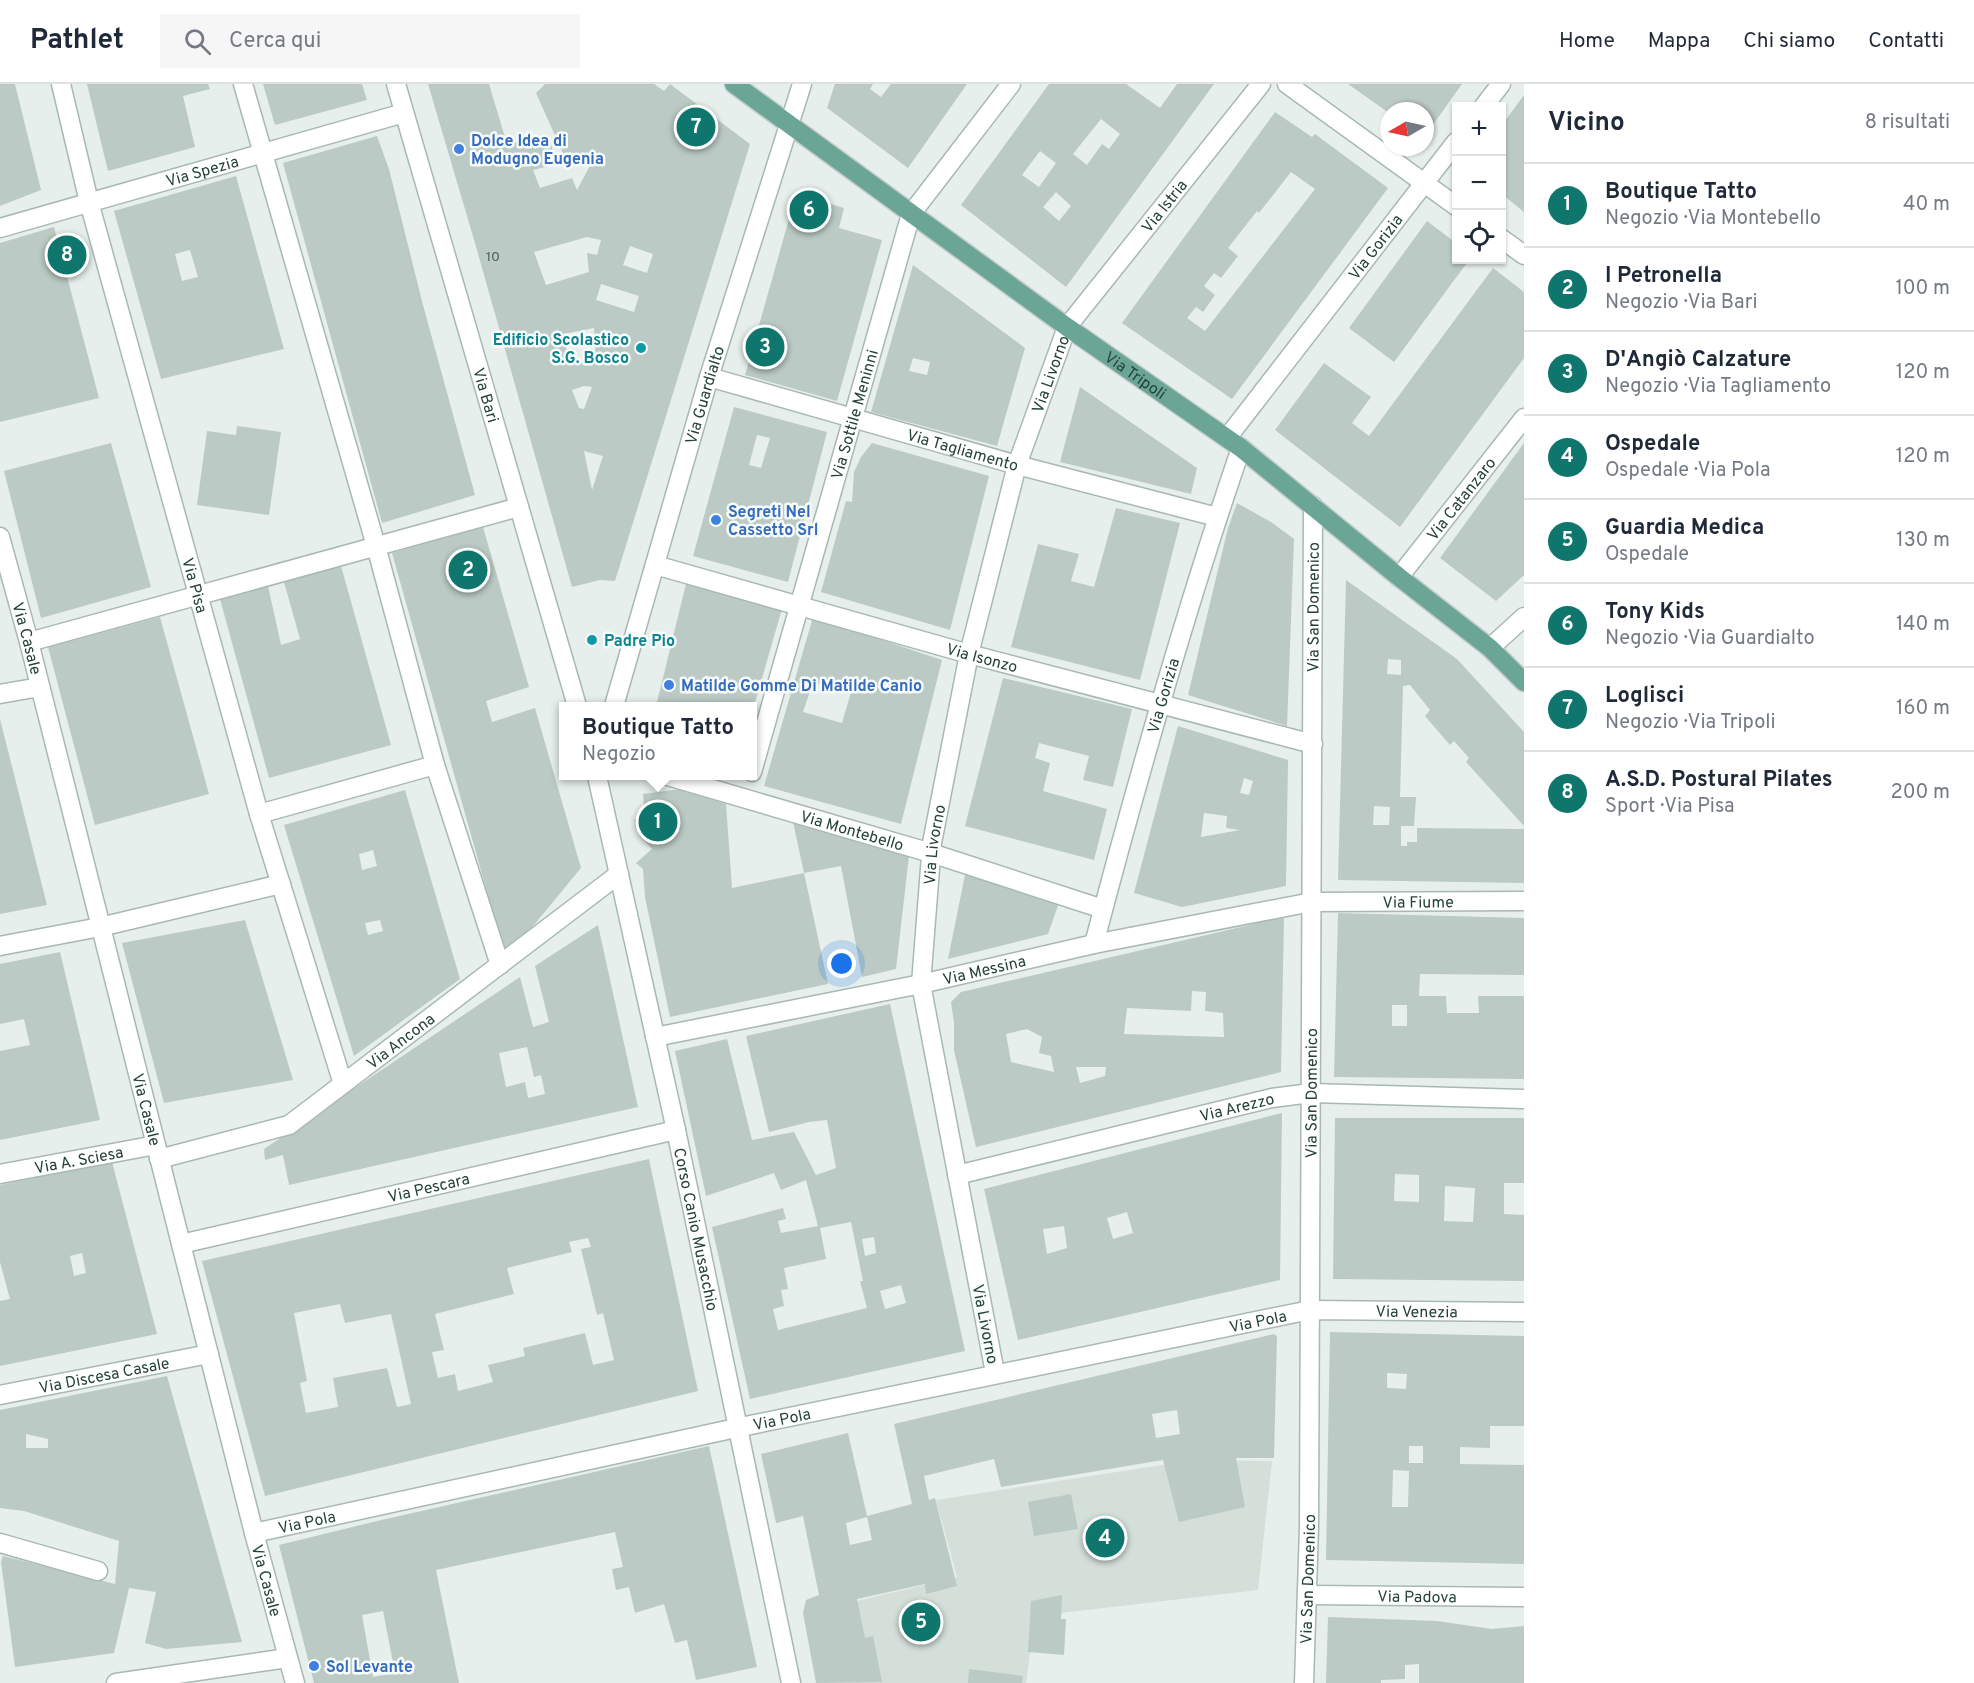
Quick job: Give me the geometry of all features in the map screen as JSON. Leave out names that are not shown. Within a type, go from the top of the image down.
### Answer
[{"type":"main road","name":"Via Tripoli","points":[[734,84],[1067,327],[1234,443],[1399,578],[1490,648],[1524,682]]},
{"type":"street","name":"Via Pisa","points":[[61,84],[89,202],[259,814],[343,1084]]},
{"type":"street","points":[[243,84],[376,546],[435,765],[500,965]]},
{"type":"street","name":"Via Bari","points":[[396,84],[576,702]]},
{"type":"street","name":"Via Guardialto","points":[[615,702],[709,377],[802,84]]},
{"type":"street","name":"Via Sottile Meninni","points":[[757,757],[911,214],[1011,84]]},
{"type":"street","name":"Via Istria","points":[[1067,327],[1261,84]]},
{"type":"street","points":[[1287,84],[1452,203]]},
{"type":"street","points":[[1487,102],[1501,84]]},
{"type":"street","name":"Via Spezia","points":[[0,228],[404,113]]},
{"type":"street","name":"Via Gorizia","points":[[1094,944],[1159,703],[1217,517],[1234,443],[1452,147]]},
{"type":"street","points":[[1506,241],[1524,255]]},
{"type":"street","name":"Via Livorno","points":[[995,1373],[921,984],[931,853],[969,654],[1017,465],[1067,327]]},
{"type":"street","name":"Via Tagliamento","points":[[709,377],[1017,465],[1217,517]]},
{"type":"street","name":"Via Catanzaro","points":[[1399,578],[1524,418]]},
{"type":"street","name":"Via San Domenico","points":[[1304,1683],[1308,1595],[1313,506]]},
{"type":"street","points":[[28,642],[519,507]]},
{"type":"street","name":"Via Casale","points":[[0,537],[295,1683]]},
{"type":"street","name":"Via Isonzo","points":[[655,565],[969,654],[1313,744]]},
{"type":"street","points":[[1490,648],[1524,617]]},
{"type":"street","points":[[0,694],[40,687]]},
{"type":"street","points":[[259,814],[435,765]]},
{"type":"street","name":"Corso Canio Musacchio","points":[[598,780],[676,1130],[736,1428],[791,1683]]},
{"type":"street","name":"Via Montebello","points":[[682,780],[931,853],[1103,909]]},
{"type":"street","name":"Via Sottile Meninni","points":[[745,798],[750,780]]},
{"type":"street","name":"Via Ancona","points":[[157,1152],[289,1125],[619,874]]},
{"type":"street","points":[[0,946],[100,927],[281,884]]},
{"type":"street","name":"Via Fiume","points":[[1312,902],[1524,901]]},
{"type":"street","name":"Via Messina","points":[[655,1037],[921,984],[1094,944],[1312,902]]},
{"type":"street","name":"Via Arezzo","points":[[957,1175],[1272,1098],[1311,1093],[1524,1099]]},
{"type":"street","name":"Via Pescara","points":[[181,1244],[676,1130]]},
{"type":"street","name":"Via A. Sciesa","points":[[0,1174],[157,1152]]},
{"type":"street","name":"Via Venezia","points":[[1310,1310],[1524,1312]]},
{"type":"street","name":"Via Pola","points":[[255,1533],[995,1373],[1310,1310]]},
{"type":"street","name":"Via Discesa Casale","points":[[0,1395],[209,1354]]},
{"type":"street","points":[[0,1543],[98,1571]]},
{"type":"street","name":"Via Padova","points":[[1308,1595],[1524,1597]]},
{"type":"street","points":[[125,1682],[288,1658]]},
{"type":"shaded area","points":[[1194,1460],[1272,1461],[1258,1590],[1035,1616],[1026,1683],[818,1683],[803,1614],[957,1577],[936,1500]]},
{"type":"building","points":[[0,84],[15,84],[41,190],[0,206]]},
{"type":"building","points":[[87,84],[208,84],[210,89],[183,96],[195,147],[108,171]]},
{"type":"building","points":[[263,84],[362,84],[367,100],[275,125]]},
{"type":"building","name":"Edificio Scolastico S.G. Bosco","points":[[428,84],[489,84],[507,144],[548,135],[557,164],[533,170],[540,188],[572,178],[577,190],[592,162],[579,155],[570,169],[536,93],[545,84],[654,84],[664,91],[670,84],[750,144],[615,581],[600,580],[572,587]],"holes":[[[587,237],[601,240],[597,255],[587,253],[589,272],[546,285],[534,252]],[[630,246],[653,254],[647,273],[623,265]],[[601,284],[639,296],[634,312],[596,300]],[[594,328],[596,361],[570,365],[563,334]],[[584,386],[592,387],[584,409],[579,408],[572,390]],[[584,451],[603,456],[592,490]]]},
{"type":"building","points":[[835,84],[873,84],[870,89],[881,97],[891,84],[967,84],[908,168],[827,108]]},
{"type":"building","points":[[1049,84],[1126,84],[1160,108],[1177,84],[1214,84],[1066,287],[961,205]],"holes":[[[1101,119],[1120,134],[1109,149],[1102,144],[1087,165],[1073,154]],[[1040,151],[1056,163],[1039,187],[1022,175]],[[1056,192],[1071,206],[1059,221],[1043,207]]]},
{"type":"building","points":[[1348,84],[1462,84],[1434,123],[1434,102],[1380,102],[1380,107]]},
{"type":"building","points":[[1524,95],[1524,212],[1506,197],[1506,120]]},
{"type":"building","points":[[1275,112],[1312,137],[1315,134],[1388,188],[1232,399],[1122,323]],"holes":[[[1291,172],[1315,189],[1205,331],[1187,318],[1196,307],[1203,312],[1215,295],[1204,286],[1214,273],[1221,278],[1238,256],[1228,248]]]},
{"type":"building","points":[[377,136],[389,169],[423,305],[475,495],[382,523],[283,163]]},
{"type":"building","points":[[236,176],[284,349],[161,379],[114,211]],"holes":[[[190,250],[198,277],[182,281],[175,254]]]},
{"type":"building","points":[[796,194],[844,208],[839,228],[882,240],[837,401],[745,375]]},
{"type":"building","points":[[1427,221],[1452,240],[1452,264],[1466,264],[1394,362],[1349,328]]},
{"type":"building","points":[[54,227],[99,398],[0,422],[0,243]]},
{"type":"building","points":[[913,265],[1025,348],[997,446],[871,412]],"holes":[[[913,358],[930,362],[927,375],[909,371]]]},
{"type":"building","points":[[1493,268],[1524,292],[1524,358],[1400,527],[1275,430],[1324,363],[1371,397],[1352,423],[1369,436]]},
{"type":"building","points":[[1080,387],[1197,468],[1191,494],[1060,462]]},
{"type":"building","points":[[734,407],[827,432],[788,582],[693,556]],"holes":[[[757,435],[770,438],[761,468],[749,465]]]},
{"type":"building","points":[[237,426],[281,432],[269,515],[197,505],[207,431],[236,435]]},
{"type":"building","points":[[111,443],[151,587],[41,618],[4,471]]},
{"type":"building","points":[[872,443],[989,476],[950,630],[821,592],[846,501],[852,502],[854,472],[861,457]]},
{"type":"building","points":[[1524,443],[1524,575],[1496,601],[1440,558]]},
{"type":"building","points":[[1237,503],[1271,522],[1294,539],[1287,726],[1188,695],[1228,528]]},
{"type":"building","points":[[1116,508],[1180,523],[1140,680],[1011,647],[1038,544],[1079,554],[1071,581],[1094,587]]},
{"type":"building","points":[[483,527],[529,687],[486,701],[492,722],[535,708],[581,868],[529,931],[503,949],[392,553]]},
{"type":"building","points":[[341,566],[391,745],[269,778],[220,599],[268,586],[281,645],[300,639],[284,582]]},
{"type":"building","points":[[1346,580],[1457,659],[1524,732],[1524,826],[1466,762],[1469,758],[1454,741],[1450,745],[1425,716],[1430,710],[1410,685],[1403,686],[1400,797],[1416,797],[1414,826],[1401,826],[1401,846],[1407,846],[1407,842],[1417,842],[1417,828],[1524,829],[1524,883],[1338,880]],"holes":[[[1388,659],[1401,660],[1401,675],[1387,674]],[[1374,806],[1390,807],[1389,825],[1373,825]]]},
{"type":"building","points":[[686,584],[782,609],[755,702],[657,702]]},
{"type":"building","points":[[160,617],[209,794],[95,825],[48,647]]},
{"type":"building","points":[[813,617],[942,660],[901,824],[764,786]],"holes":[[[813,682],[851,692],[842,723],[803,712]]]},
{"type":"building","points":[[1003,678],[1132,709],[1113,787],[1083,780],[1089,756],[1039,743],[1035,758],[1050,763],[1043,791],[1107,809],[1094,860],[965,826]]},
{"type":"building","points":[[0,719],[47,905],[0,914]]},
{"type":"building","points":[[1178,726],[1288,760],[1286,886],[1182,907],[1134,893]],"holes":[[[1244,778],[1253,781],[1249,795],[1240,793]],[[1204,813],[1227,816],[1226,828],[1240,830],[1201,837]]]},
{"type":"building","points":[[681,789],[726,804],[732,888],[804,873],[828,984],[670,1017],[645,897],[643,869],[636,863],[652,849],[640,836],[645,831],[634,821],[644,811],[643,794]]},
{"type":"building","points":[[405,790],[460,979],[354,1056],[284,825]],"holes":[[[373,850],[377,866],[362,870],[359,854]],[[380,920],[383,931],[368,935],[365,923]]]},
{"type":"building","points":[[793,822],[909,856],[896,969],[862,977],[841,866],[804,873]]},
{"type":"building","points":[[966,870],[1061,897],[1048,934],[948,959]]},
{"type":"building","points":[[1338,913],[1524,918],[1524,975],[1420,974],[1419,996],[1446,996],[1447,1013],[1479,1013],[1478,996],[1524,996],[1524,1079],[1334,1077]],"holes":[[[1392,1005],[1407,1005],[1407,1026],[1392,1026]]]},
{"type":"building","points":[[1284,917],[1281,1072],[976,1147],[954,1050],[951,1002],[961,992]],"holes":[[[1192,991],[1206,992],[1205,1011],[1223,1013],[1224,1037],[1124,1034],[1127,1008],[1191,1011]],[[1027,1029],[1042,1037],[1039,1053],[1051,1056],[1054,1072],[1011,1062],[1006,1034]],[[1076,1067],[1106,1067],[1105,1076],[1080,1083]]]},
{"type":"building","points":[[245,920],[293,1080],[164,1103],[122,943]]},
{"type":"building","points":[[598,925],[638,1107],[289,1185],[283,1155],[265,1160],[264,1149],[520,977],[533,1027],[549,1022],[535,966]],"holes":[[[527,1047],[534,1077],[541,1075],[545,1094],[528,1098],[525,1082],[506,1087],[499,1053]]]},
{"type":"building","points":[[60,952],[100,1120],[0,1140],[0,1051],[30,1045],[24,1019],[0,1024],[0,964]]},
{"type":"building","points":[[890,1004],[965,1351],[750,1399],[712,1227],[783,1208],[786,1219],[778,1221],[781,1233],[818,1226],[806,1180],[781,1190],[774,1173],[706,1196],[675,1051],[727,1039],[752,1140],[794,1132],[816,1175],[836,1168],[827,1120],[769,1132],[746,1036]],"holes":[[[851,1222],[863,1281],[860,1281],[867,1308],[778,1330],[773,1309],[784,1306],[781,1290],[788,1289],[784,1268],[826,1259],[820,1228]],[[874,1237],[876,1253],[865,1256],[862,1239]],[[901,1285],[906,1303],[885,1309],[880,1291]]]},
{"type":"building","points":[[1282,1113],[1280,1280],[1018,1340],[984,1189]],"holes":[[[1127,1212],[1133,1233],[1113,1239],[1107,1218]],[[1064,1226],[1067,1248],[1047,1254],[1043,1229]]]},
{"type":"building","points":[[1335,1118],[1524,1118],[1524,1183],[1504,1183],[1504,1214],[1524,1215],[1524,1281],[1333,1279]],"holes":[[[1395,1174],[1419,1175],[1419,1202],[1394,1201]],[[1445,1186],[1475,1188],[1473,1222],[1444,1221]]]},
{"type":"building","points":[[649,1159],[698,1391],[265,1496],[202,1261]],"holes":[[[588,1238],[591,1247],[581,1249],[597,1315],[603,1313],[614,1360],[593,1365],[585,1333],[523,1348],[525,1356],[488,1365],[493,1382],[458,1391],[455,1374],[438,1378],[432,1352],[444,1350],[435,1314],[514,1294],[507,1268],[572,1252],[569,1242]],[[340,1304],[345,1323],[391,1314],[411,1404],[397,1407],[387,1368],[333,1378],[338,1407],[306,1413],[300,1383],[307,1381],[294,1313]]]},
{"type":"building","points":[[112,1162],[157,1334],[0,1366],[0,1301],[10,1299],[0,1262],[0,1185]],"holes":[[[82,1253],[86,1273],[74,1276],[70,1256]]]},
{"type":"building","points":[[1330,1332],[1524,1336],[1524,1426],[1490,1426],[1490,1448],[1460,1447],[1460,1464],[1524,1465],[1524,1564],[1326,1560]],"holes":[[[1387,1373],[1407,1374],[1406,1389],[1387,1388]],[[1409,1446],[1423,1446],[1423,1463],[1409,1463]],[[1393,1470],[1409,1471],[1408,1507],[1392,1507]]]},
{"type":"building","points":[[1274,1334],[1277,1336],[1274,1458],[1236,1458],[1245,1507],[1179,1522],[1163,1460],[1001,1487],[994,1459],[924,1476],[929,1500],[935,1498],[957,1586],[926,1594],[925,1584],[857,1599],[865,1638],[873,1636],[882,1682],[816,1683],[803,1613],[806,1600],[819,1595],[803,1516],[776,1523],[761,1454],[848,1433],[867,1516],[912,1504],[894,1424]],"holes":[[[1177,1410],[1180,1434],[1156,1438],[1152,1414]],[[867,1517],[872,1540],[850,1545],[846,1523]]]},
{"type":"building","points":[[167,1376],[242,1642],[166,1649],[145,1643],[156,1592],[129,1588],[114,1653],[15,1667],[1,1562],[3,1556],[115,1584],[119,1541],[24,1511],[0,1508],[0,1410]],"holes":[[[26,1434],[48,1439],[48,1448],[26,1448]]]},
{"type":"building","points":[[709,1446],[757,1667],[696,1680],[687,1640],[675,1643],[664,1604],[635,1613],[629,1587],[616,1590],[612,1569],[623,1567],[615,1532],[436,1570],[459,1683],[314,1683],[279,1545]],"holes":[[[383,1611],[395,1673],[373,1677],[362,1615]]]},
{"type":"building","points":[[1071,1494],[1078,1529],[1034,1536],[1028,1502]]},
{"type":"building","points":[[1062,1595],[1061,1619],[1066,1619],[1064,1655],[1028,1652],[1031,1601]]},
{"type":"building","points":[[1328,1617],[1437,1621],[1492,1629],[1524,1626],[1524,1683],[1419,1683],[1419,1664],[1405,1665],[1405,1679],[1381,1680],[1381,1683],[1326,1683]]},
{"type":"building","points":[[969,1669],[1023,1676],[1022,1683],[968,1683]]},
{"type":"place","name":"Loglisci","points":[[696,127]]},
{"type":"place","name":"Dolce Idea di Modugno Eugenia","points":[[459,149]]},
{"type":"place","name":"Tony Kids","points":[[809,210]]},
{"type":"place","name":"A.S.D. Postural Pilates","points":[[67,255]]},
{"type":"place","name":"D'Angiò Calzature","points":[[765,347]]},
{"type":"place","name":"Edificio Scolastico S.G. Bosco","points":[[641,348]]},
{"type":"place","name":"Segreti Nel Cassetto Srl","points":[[716,520]]},
{"type":"place","name":"I Petronella","points":[[468,570]]},
{"type":"place","name":"Padre Pio","points":[[592,640]]},
{"type":"place","name":"Matilde Gomme Di Matilde Canio","points":[[669,685]]},
{"type":"place","name":"Boutique Tatto","points":[[658,822]]},
{"type":"place","name":"Ospedale","points":[[1105,1538]]},
{"type":"place","name":"Guardia Medica","points":[[921,1622]]},
{"type":"place","name":"Sol Levante","points":[[314,1666]]}]
